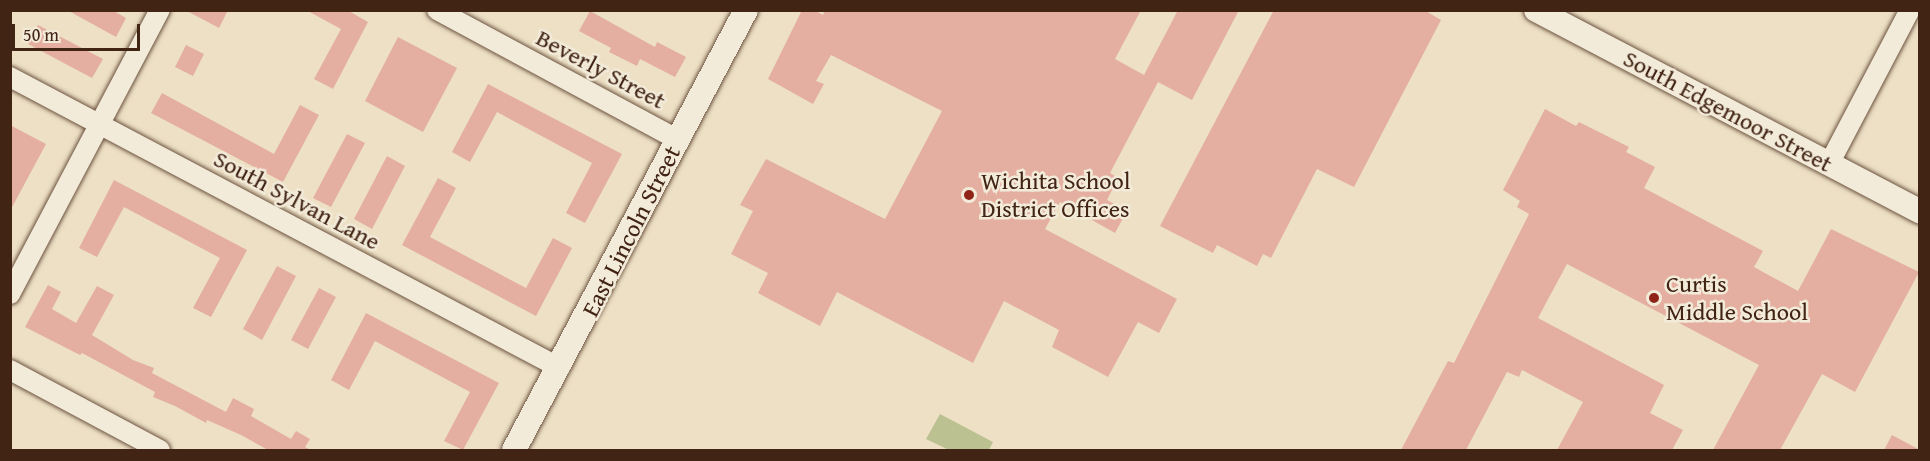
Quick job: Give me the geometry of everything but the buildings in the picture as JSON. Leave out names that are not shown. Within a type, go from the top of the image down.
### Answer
[{"type":"street","points":[[10,294],[160,10]]},
{"type":"street","name":"Beverly Street","points":[[437,10],[678,140]]},
{"type":"street","name":"East Lincoln Street","points":[[514,450],[560,368],[746,10]]},
{"type":"street","name":"South Edgemoor Street","points":[[1536,10],[1920,212]]},
{"type":"street","points":[[1829,164],[1910,10]]},
{"type":"street","name":"South Sylvan Lane","points":[[10,77],[560,368]]},
{"type":"street","points":[[10,370],[160,450]]},
{"type":"green space","points":[[940,414],[993,442],[989,450],[949,450],[926,439]]},
{"type":"place","name":"Wichita School District Offices","points":[[969,195]]},
{"type":"place","name":"Curtis Middle School","points":[[1654,298]]}]
